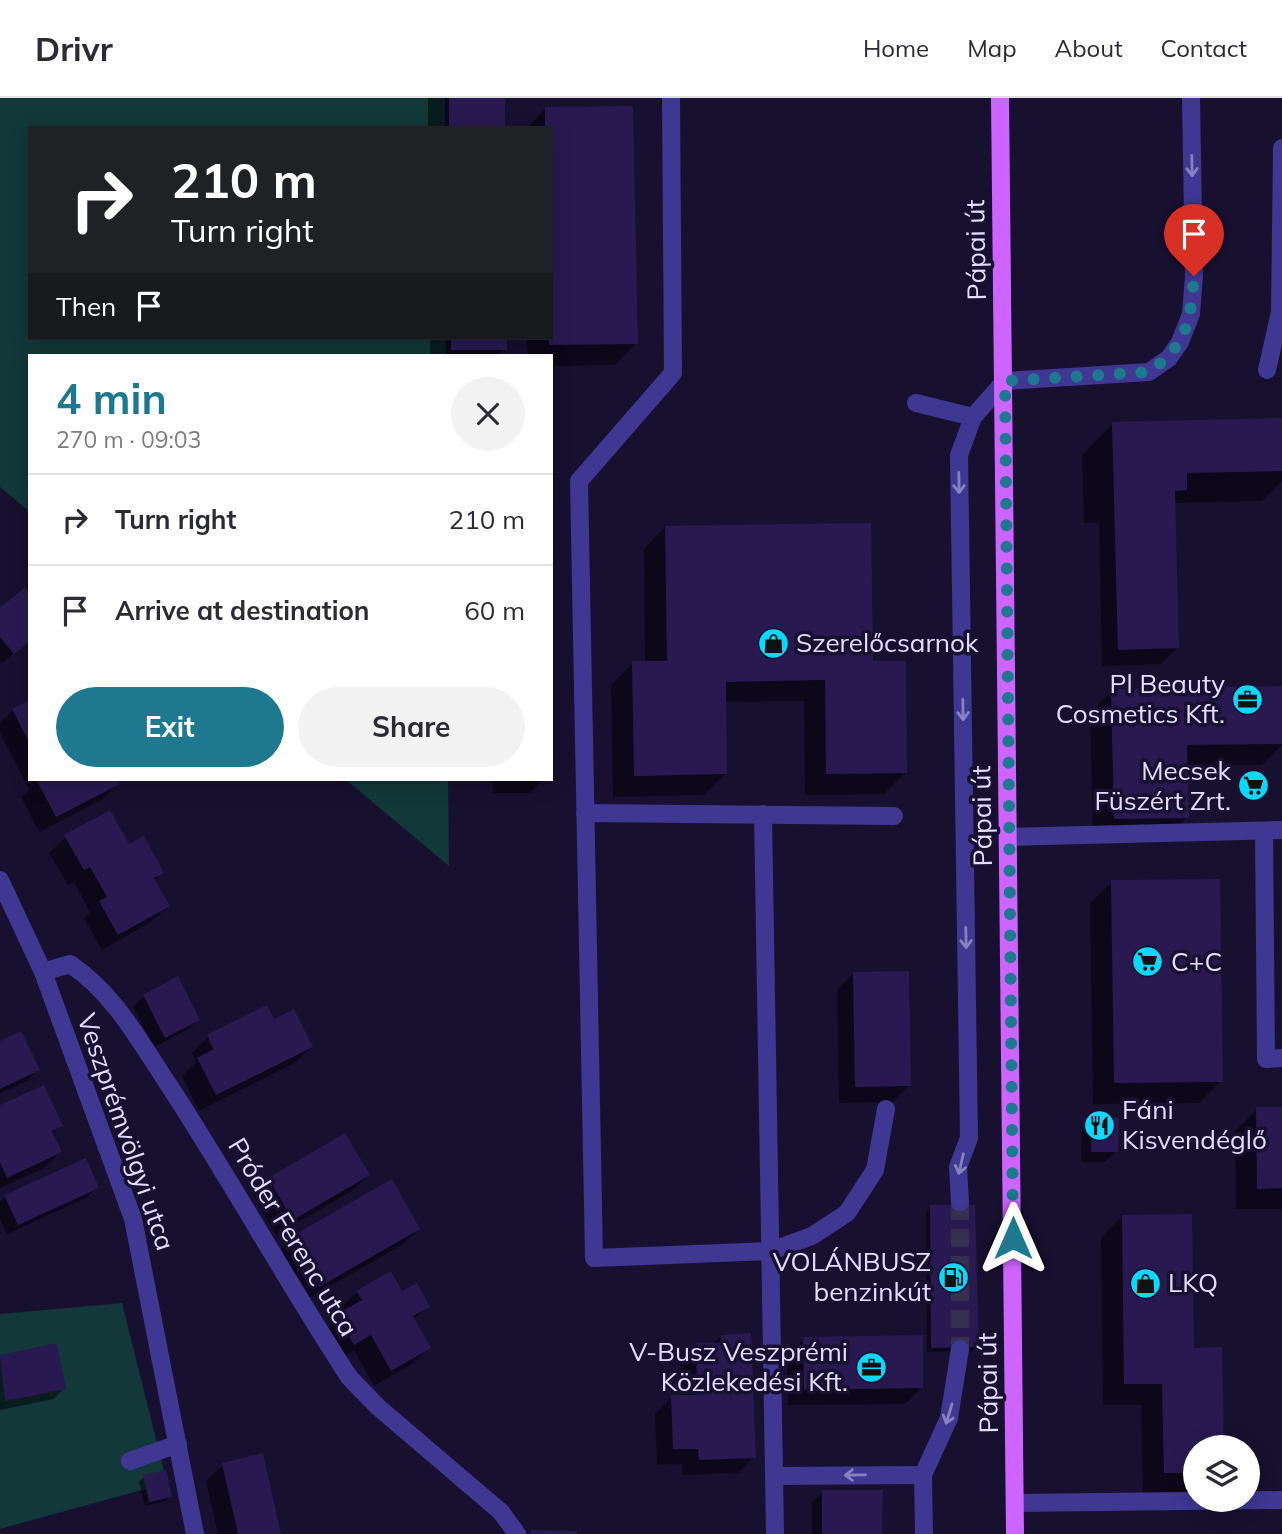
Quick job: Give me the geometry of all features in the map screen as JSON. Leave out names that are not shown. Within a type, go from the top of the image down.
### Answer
[{"type":"main road","name":"Pápai út","points":[[1000,98],[1015,1534]]},
{"type":"street","points":[[671,98],[673,373],[579,481],[594,1258],[771,1251],[812,1236],[847,1213],[875,1170],[886,1109]]},
{"type":"street","points":[[960,1202],[958,1167],[969,1138],[959,455],[972,417],[1005,381],[1149,372],[1169,358],[1180,342],[1191,314],[1194,276],[1191,98]]},
{"type":"street","points":[[1268,370],[1280,312],[1282,148]]},
{"type":"street","points":[[916,403],[972,417]]},
{"type":"street","points":[[585,813],[894,816]]},
{"type":"street","points":[[764,814],[775,1534]]},
{"type":"street","points":[[1009,837],[1273,831],[1266,1059],[1282,1058]]},
{"type":"street","name":"Veszprémvölgyi utca","points":[[0,880],[43,972],[133,1219],[195,1534]]},
{"type":"street","name":"Próder Ferenc utca","points":[[43,972],[70,964],[92,979],[115,1004],[199,1132],[349,1377],[378,1407],[501,1512],[517,1534]]},
{"type":"street","points":[[924,1534],[923,1475],[949,1418],[957,1382],[960,1349]]},
{"type":"street","points":[[130,1461],[178,1444]]},
{"type":"street","points":[[775,1476],[923,1475]]},
{"type":"street","points":[[1015,1503],[1282,1500]]},
{"type":"green space","points":[[0,98],[445,98],[445,126],[28,126],[28,340],[446,340],[446,354],[28,354],[28,510],[0,487]]},
{"type":"green space","points":[[347,781],[448,781],[449,866]]},
{"type":"green space","points":[[122,1303],[167,1483],[0,1529],[0,1314]]},
{"type":"building","points":[[449,98],[505,98],[505,126],[449,126]]},
{"type":"building","points":[[633,106],[638,344],[549,345],[549,340],[553,340],[553,126],[545,126],[545,107]]},
{"type":"building","points":[[451,340],[507,340],[507,350],[451,350]]},
{"type":"building","points":[[1282,418],[1282,471],[1187,473],[1187,490],[1175,491],[1179,648],[1118,650],[1112,422]]},
{"type":"building","points":[[871,523],[873,661],[906,661],[907,773],[826,774],[825,680],[726,682],[727,774],[634,776],[632,661],[667,661],[665,526]]},
{"type":"building","points":[[25,587],[28,591],[28,643],[14,654],[0,637],[0,608]]},
{"type":"building","points":[[1282,686],[1282,744],[1187,745],[1189,818],[1114,819],[1111,689]]},
{"type":"building","points":[[28,701],[28,740],[12,709]]},
{"type":"building","points":[[37,781],[119,781],[120,784],[56,817]]},
{"type":"building","points":[[110,810],[129,844],[144,836],[164,873],[154,878],[170,906],[118,935],[99,901],[107,897],[90,867],[84,870],[64,835]]},
{"type":"building","points":[[1220,879],[1223,1082],[1114,1083],[1111,880]]},
{"type":"building","points":[[909,971],[911,1086],[855,1087],[853,972]]},
{"type":"building","points":[[178,976],[200,1020],[165,1038],[143,995]]},
{"type":"building","points":[[267,1005],[274,1019],[294,1009],[313,1047],[216,1095],[197,1058],[214,1049],[207,1035]]},
{"type":"building","points":[[21,1031],[40,1070],[0,1089],[0,1041]]},
{"type":"building","points":[[44,1085],[63,1126],[52,1131],[62,1152],[7,1178],[0,1162],[0,1105]]},
{"type":"building","points":[[1256,1107],[1282,1107],[1282,1188],[1257,1189]]},
{"type":"building","points":[[1092,1117],[1119,1118],[1118,1152],[1091,1152]]},
{"type":"building","points":[[345,1133],[370,1175],[293,1220],[268,1178]]},
{"type":"building","points":[[86,1158],[99,1188],[18,1225],[4,1195]]},
{"type":"building","points":[[392,1179],[420,1229],[319,1287],[291,1237]]},
{"type":"building","points":[[930,1205],[975,1205],[979,1347],[931,1348]]},
{"type":"building","points":[[1192,1214],[1194,1348],[1222,1347],[1224,1435],[1183,1435],[1183,1473],[1164,1473],[1162,1384],[1124,1384],[1122,1215]]},
{"type":"building","points":[[391,1271],[402,1291],[417,1283],[430,1307],[413,1316],[431,1348],[391,1371],[371,1335],[354,1345],[337,1314],[362,1300],[356,1291]]},
{"type":"building","points":[[751,1333],[756,1458],[699,1460],[698,1449],[673,1449],[671,1395],[697,1395],[696,1343],[721,1343],[721,1335]]},
{"type":"building","points":[[923,1335],[923,1388],[804,1390],[803,1337]]},
{"type":"building","points":[[57,1343],[66,1389],[5,1401],[0,1355]]},
{"type":"building","points":[[263,1453],[281,1534],[238,1534],[222,1463]]},
{"type":"building","points":[[166,1470],[172,1497],[149,1502],[143,1475]]},
{"type":"building","points":[[822,1490],[883,1490],[882,1534],[822,1534]]},
{"type":"building","points":[[531,1530],[577,1531],[577,1534],[531,1534]]},
{"type":"tunnel","points":[[960,1202],[960,1349]]},
{"type":"place","name":"Szerelőcsarnok","points":[[773,643]]},
{"type":"place","name":"Pl Beauty Cosmetics Kft.","points":[[1248,699]]},
{"type":"place","name":"Mecsek Füszért Zrt.","points":[[1254,786]]},
{"type":"place","name":"C+C","points":[[1148,962]]},
{"type":"place","name":"Fáni Kisvendéglő","points":[[1099,1125]]},
{"type":"place","name":"VOLÁNBUSZ benzinkút","points":[[954,1277]]},
{"type":"place","name":"LKQ","points":[[1145,1283]]},
{"type":"place","name":"V-Busz Veszprémi Közlekedési Kft.","points":[[871,1367]]},
{"type":"route","points":[[1013,1238],[1005,381],[1033,377],[1149,372],[1169,358],[1180,342],[1191,314],[1194,276]]}]
